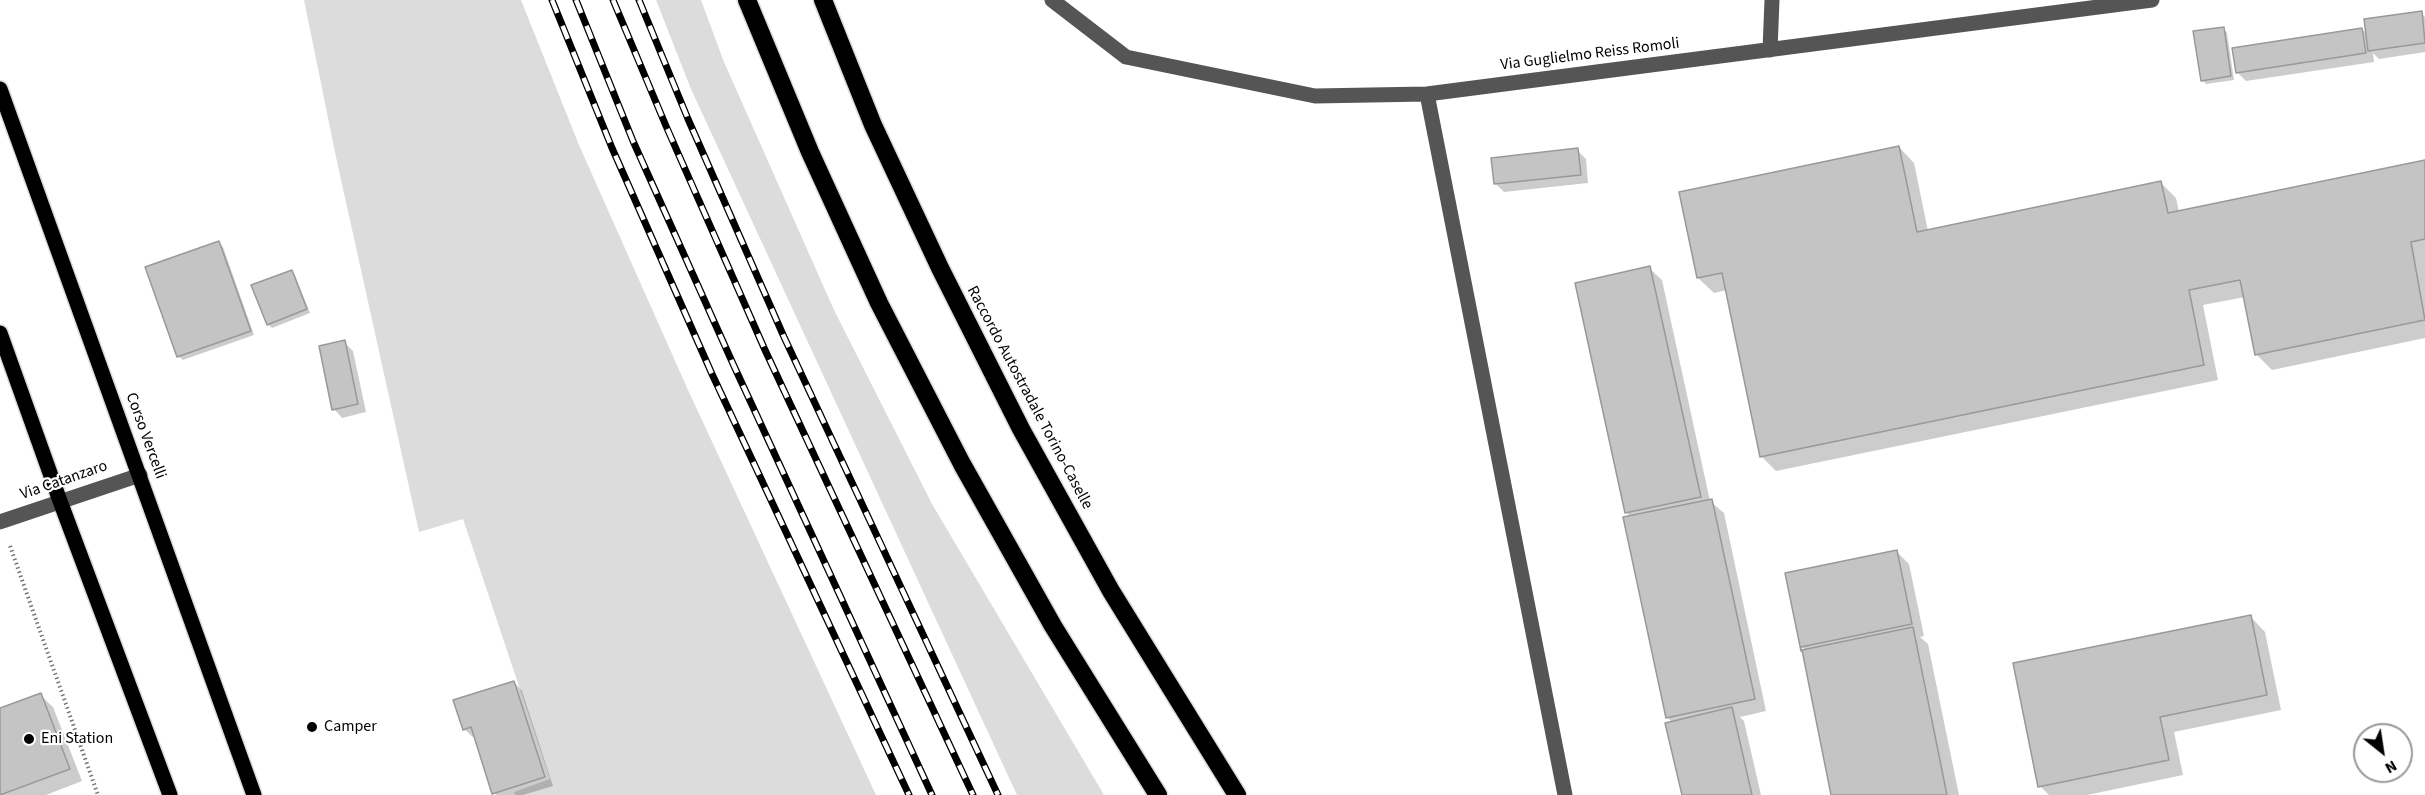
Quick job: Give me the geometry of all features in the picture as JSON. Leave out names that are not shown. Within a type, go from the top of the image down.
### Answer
[{"type":"highway","points":[[747,0],[810,152],[879,303],[962,464],[1053,626],[1158,795]]},
{"type":"highway","name":"Raccordo Autostradale Torino-Caselle","points":[[823,0],[873,125],[940,268],[1021,429],[1111,591],[1237,795]]},
{"type":"main road","name":"Corso Vercelli","points":[[0,89],[254,795]]},
{"type":"main road","points":[[0,333],[170,795]]},
{"type":"street","name":"Via Guglielmo Reiss Romoli","points":[[1052,0],[1126,57],[1315,96],[1427,94],[2152,0]]},
{"type":"street","points":[[1770,50],[1772,0]]},
{"type":"street","points":[[1427,94],[1565,795]]},
{"type":"street","name":"Via Catanzaro","points":[[0,522],[140,475]]},
{"type":"path","points":[[0,522],[27,589],[98,795]]},
{"type":"shaded area","points":[[304,0],[521,0],[579,145],[688,390],[876,795],[515,795],[514,792],[550,779],[463,519],[419,532],[336,157]]},
{"type":"shaded area","points":[[656,0],[701,0],[724,62],[834,310],[932,504],[1104,795],[1017,795],[691,89]]},
{"type":"building","points":[[2422,11],[2425,43],[2368,51],[2364,19]]},
{"type":"building","points":[[2224,27],[2231,76],[2201,81],[2193,31]]},
{"type":"building","points":[[2362,28],[2366,53],[2236,73],[2232,48]]},
{"type":"building","points":[[1899,146],[1917,232],[2161,181],[2168,213],[2425,160],[2425,239],[2411,242],[2425,320],[2255,355],[2240,280],[2189,290],[2204,365],[1760,457],[1722,273],[1697,278],[1679,192]]},
{"type":"building","points":[[1578,148],[1581,175],[1494,184],[1491,158]]},
{"type":"building","points":[[219,241],[251,331],[177,357],[145,267]]},
{"type":"building","points":[[1650,266],[1701,497],[1625,513],[1575,283]]},
{"type":"building","points":[[292,270],[307,309],[267,325],[251,285]]},
{"type":"building","points":[[345,340],[358,404],[332,410],[319,346]]},
{"type":"building","points":[[1712,499],[1755,699],[1666,718],[1623,517]]},
{"type":"building","points":[[1897,550],[1912,624],[1801,647],[1801,651],[1785,573]]},
{"type":"building","points":[[2251,615],[2267,695],[2160,717],[2169,760],[2038,787],[2013,663]]},
{"type":"building","points":[[1913,627],[1947,795],[1831,795],[1802,650]]},
{"type":"building","points":[[514,681],[545,777],[492,794],[471,727],[463,730],[453,700]]},
{"type":"building","name":"Eni Station","points":[[41,693],[70,769],[0,795],[0,708]]},
{"type":"building","points":[[1732,707],[1752,795],[1682,795],[1665,723]]},
{"type":"railway","points":[[552,0],[612,148],[712,374],[909,795]]},
{"type":"railway","points":[[576,0],[633,141],[932,795]]},
{"type":"railway","points":[[613,0],[765,350],[973,795]]},
{"type":"railway","points":[[639,0],[688,119],[784,337],[998,795]]},
{"type":"place","name":"Camper","points":[[312,727]]},
{"type":"place","name":"Eni Station","points":[[29,739]]}]
